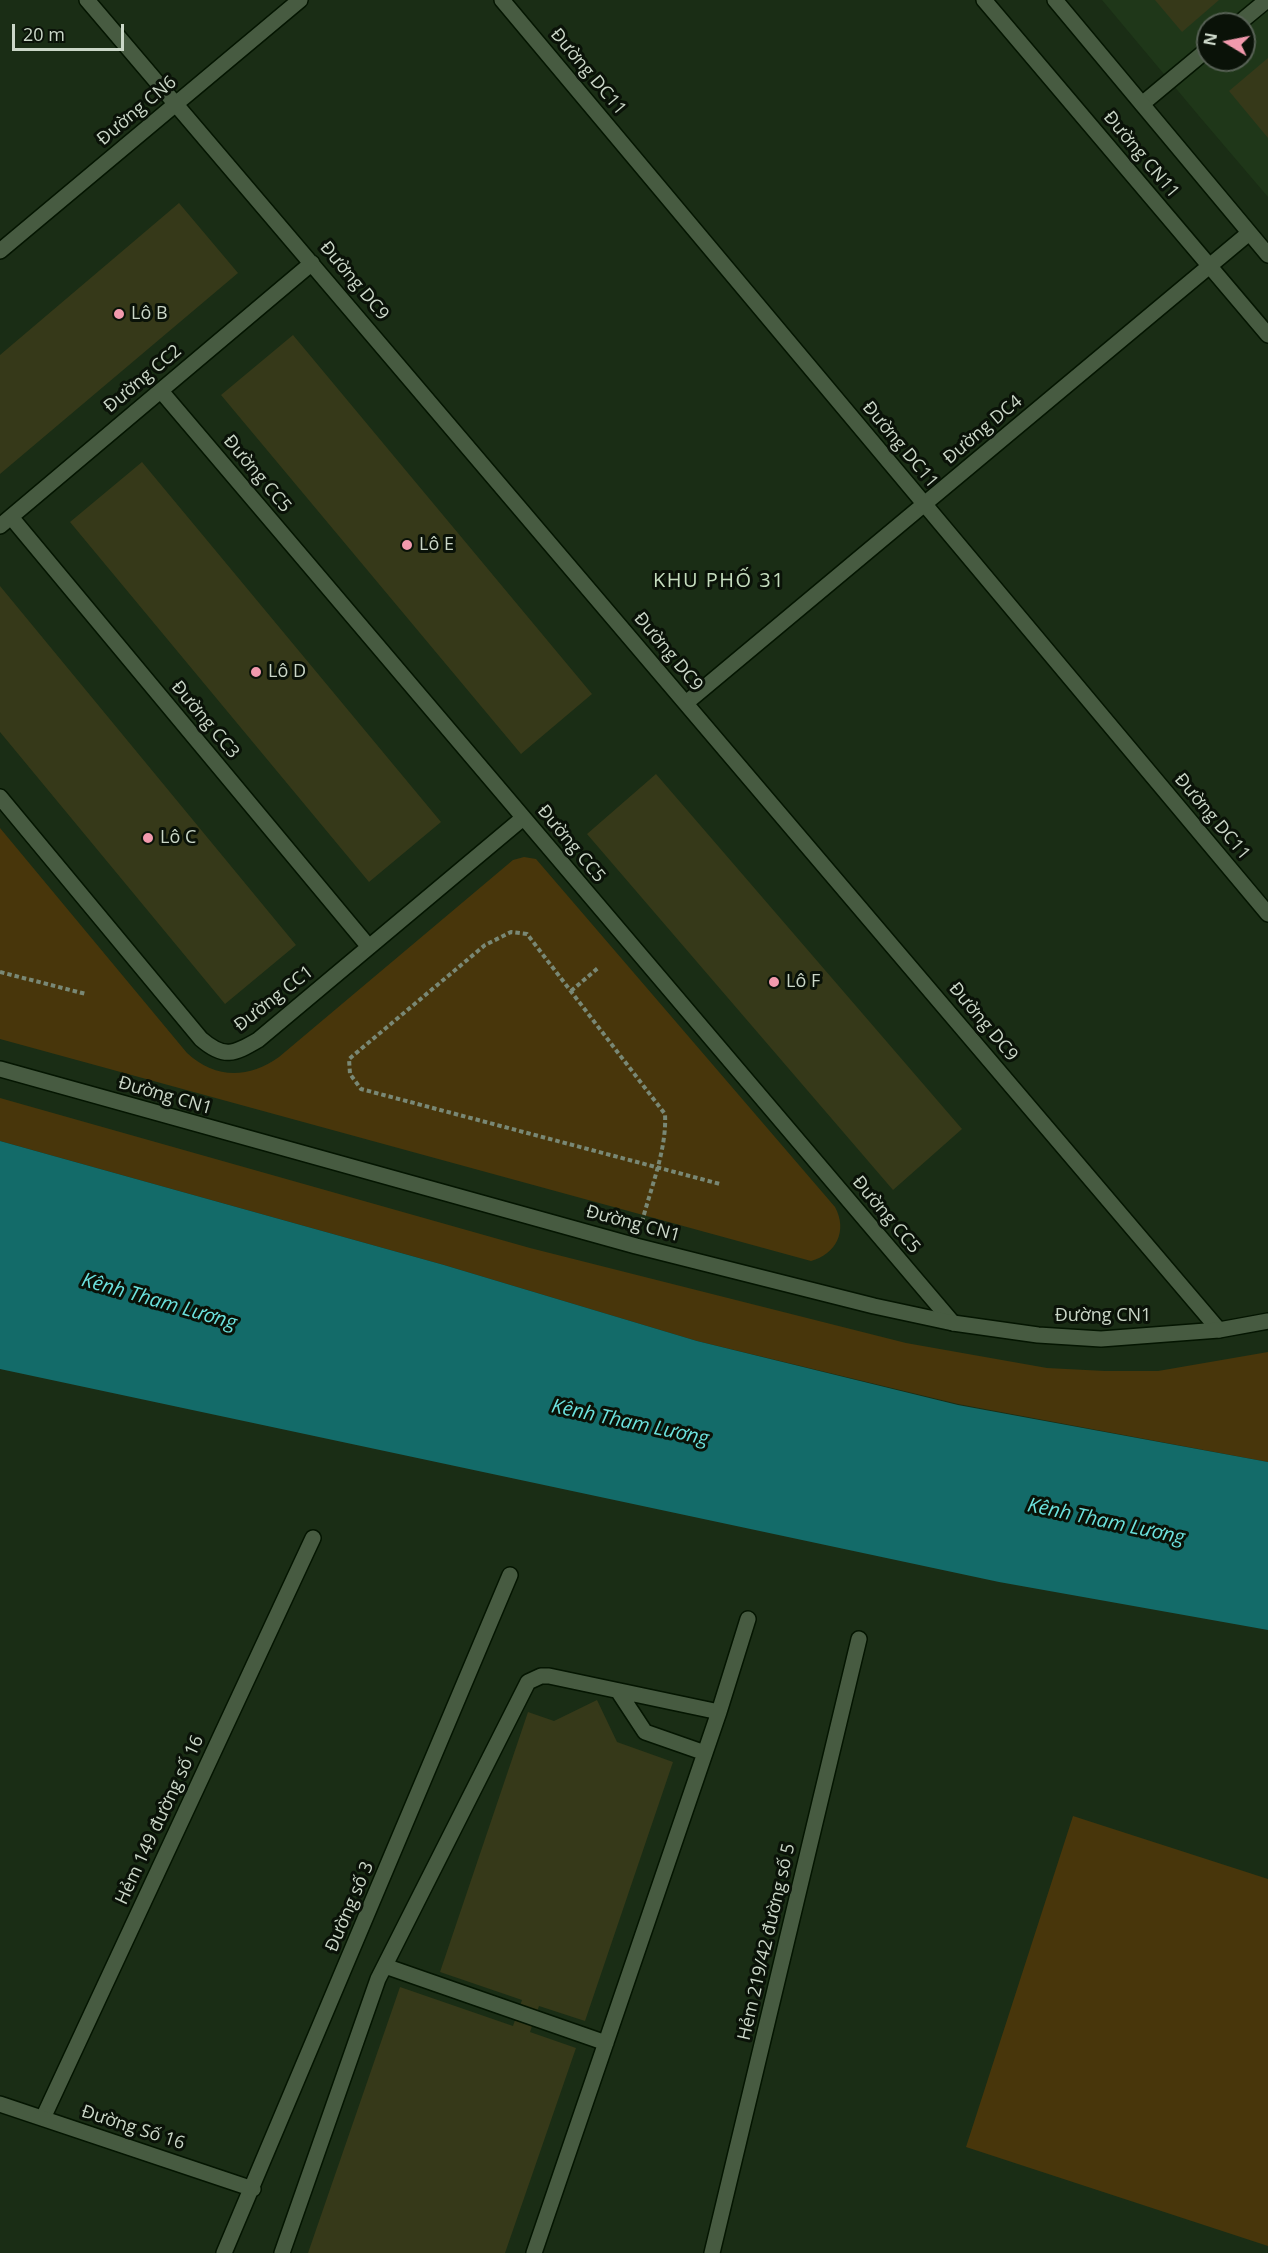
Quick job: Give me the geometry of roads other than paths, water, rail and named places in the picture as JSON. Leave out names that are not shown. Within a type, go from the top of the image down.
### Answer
[{"type":"street","name":"Đường DC9","points":[[87,0],[1219,1330]]},
{"type":"street","name":"Đường CN6","points":[[0,251],[300,0]]},
{"type":"street","name":"Đường DC11","points":[[502,0],[1268,914]]},
{"type":"street","name":"Đường CN11","points":[[984,0],[1268,335]]},
{"type":"street","name":"Đường CN11","points":[[1055,0],[1268,255]]},
{"type":"street","points":[[1252,12],[1267,0]]},
{"type":"street","points":[[1142,104],[1196,59]]},
{"type":"street","name":"Đường DC4","points":[[686,703],[1249,233]]},
{"type":"street","name":"Đường CC2","points":[[5,522],[312,263]]},
{"type":"street","name":"Đường CC5","points":[[161,390],[953,1323]]},
{"type":"street","name":"Đường CC3","points":[[5,522],[369,947]]},
{"type":"street","name":"Đường CC1","points":[[0,797],[201,1039],[213,1049],[227,1053],[241,1050],[258,1040],[523,818]]},
{"type":"street","name":"Đường CN1","points":[[0,1069],[636,1245],[874,1306],[953,1323],[1038,1335],[1101,1339],[1219,1330],[1268,1321]]},
{"type":"street","name":"Hẻm 149 đường số 16","points":[[43,2118],[313,1538]]},
{"type":"street","name":"Đường số 3","points":[[224,2253],[253,2189],[510,1575]]},
{"type":"street","points":[[534,2253],[719,1712],[748,1619]]},
{"type":"street","name":"Hẻm 219/42 đường số 5","points":[[712,2253],[859,1640]]},
{"type":"street","points":[[282,2253],[384,1966],[528,1682],[541,1676],[549,1676],[719,1712]]},
{"type":"street","points":[[618,1691],[645,1732],[705,1753]]},
{"type":"street","points":[[384,1966],[606,2043]]},
{"type":"street","name":"Đường Số 16","points":[[0,2104],[253,2189]]},
{"type":"water","name":"Kênh Tham Lương","points":[[0,1141],[444,1265],[697,1341],[958,1405],[1268,1462],[1268,1630],[999,1582],[0,1369]]},
{"type":"place","name":"Lô B","points":[[119,314]]},
{"type":"place","name":"Lô E","points":[[407,545]]},
{"type":"place","name":"Lô D","points":[[256,672]]},
{"type":"place","name":"Lô C","points":[[148,838]]},
{"type":"place","name":"Lô F","points":[[774,982]]},
{"type":"district","name":"KHU PHỐ 31","points":[[719,581]]}]
